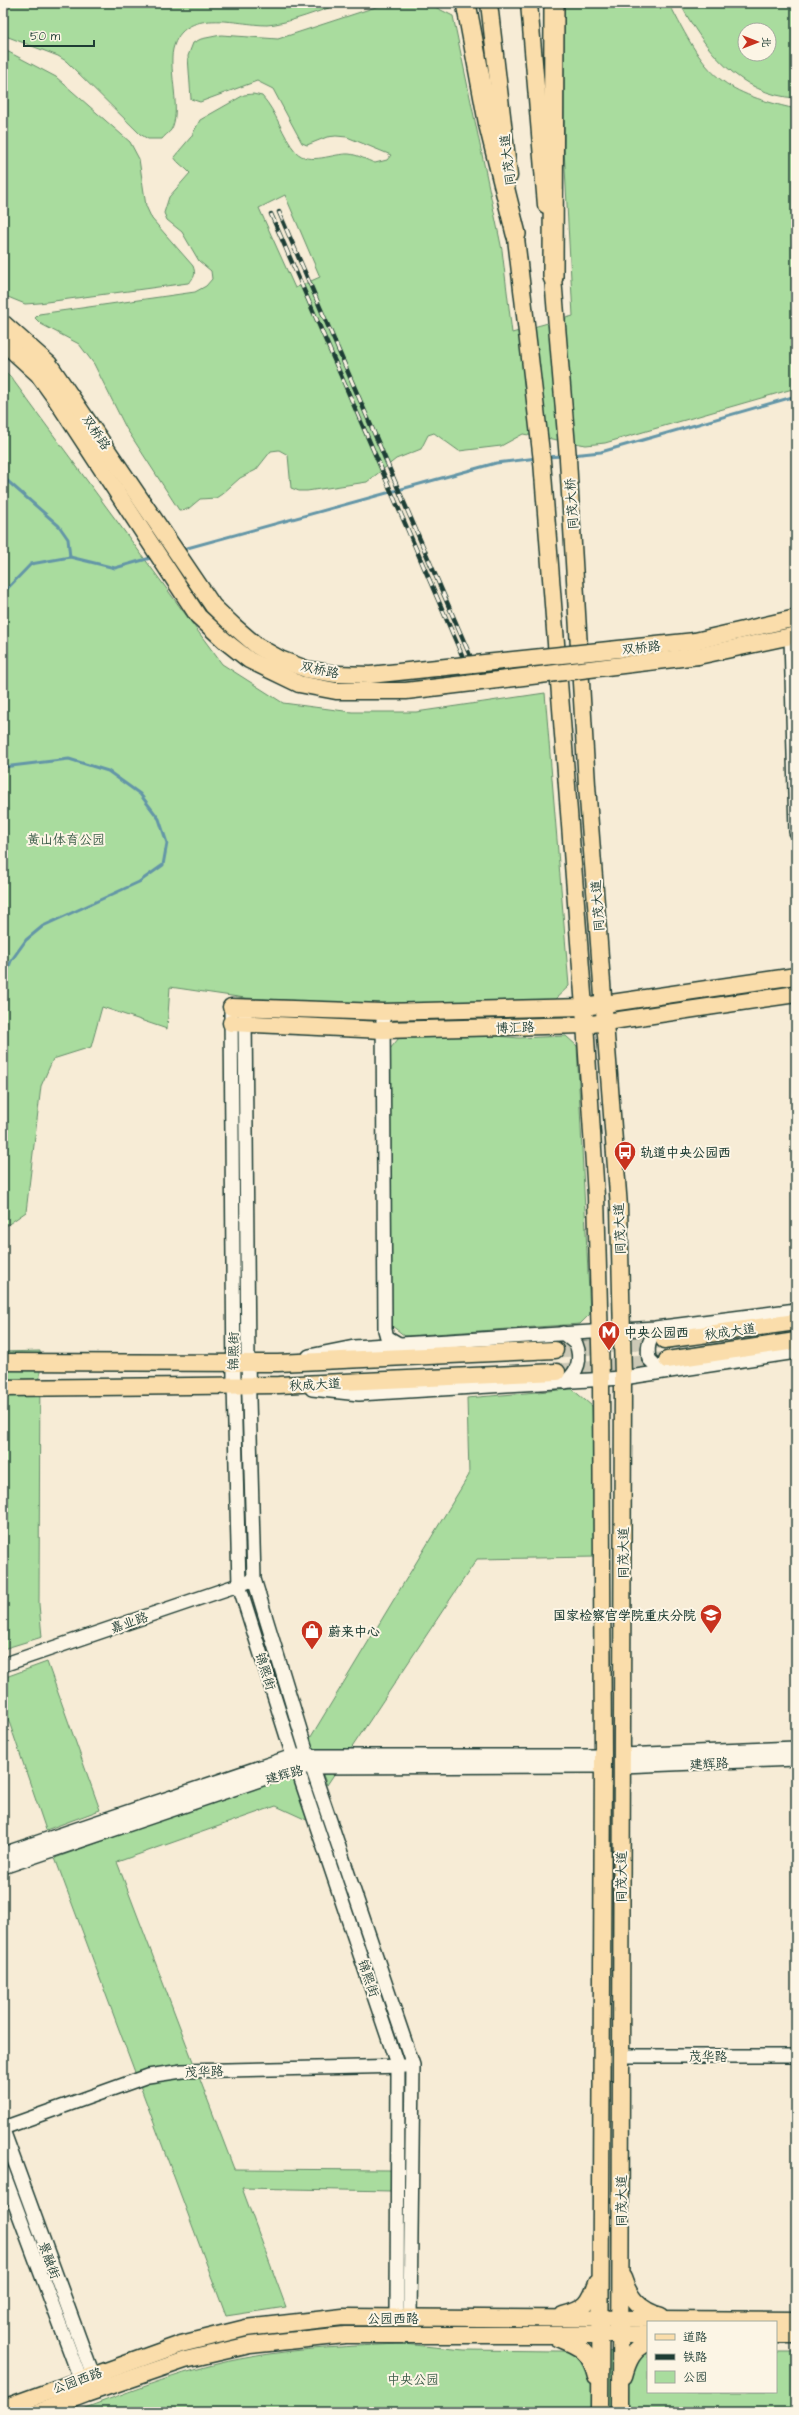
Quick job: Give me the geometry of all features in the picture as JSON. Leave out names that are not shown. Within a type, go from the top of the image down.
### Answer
[{"type":"highway","points":[[466,3],[489,126],[516,234]]},
{"type":"highway","points":[[553,277],[554,3]]},
{"type":"main road","name":"同茂大道","points":[[489,3],[525,316]]},
{"type":"main road","points":[[529,3],[553,277]]},
{"type":"main road","name":"同茂大桥","points":[[553,277],[568,459],[583,696]]},
{"type":"main road","name":"同茂大桥","points":[[525,316],[542,461],[559,697]]},
{"type":"main road","name":"双桥路","points":[[3,323],[49,364],[213,606],[257,646],[280,659],[306,669],[336,674],[370,676],[697,648],[796,618]]},
{"type":"main road","name":"双桥路","points":[[3,342],[38,374],[198,616],[249,660],[273,674],[299,684],[336,691],[406,691],[697,648],[794,636]]},
{"type":"main road","name":"同茂大道","points":[[583,696],[619,1207],[622,1330],[620,2412]]},
{"type":"main road","name":"同茂大道","points":[[559,697],[584,1007],[596,1196],[600,1331],[603,1761],[600,2412]]},
{"type":"main road","name":"博汇路","points":[[238,1016],[584,1007],[796,976]]},
{"type":"main road","name":"博汇路","points":[[238,1016],[383,1030],[585,1025],[796,994]]},
{"type":"main road","name":"秋成大道","points":[[664,1333],[796,1322]]},
{"type":"main road","name":"秋成大道","points":[[668,1366],[796,1341]]},
{"type":"main road","name":"秋成大道","points":[[3,1362],[278,1363],[555,1350]]},
{"type":"main road","name":"秋成大道","points":[[3,1388],[241,1386],[561,1377]]},
{"type":"main road","points":[[550,2318],[576,2312],[586,2306],[592,2297],[600,2271]]},
{"type":"main road","points":[[620,2271],[633,2301],[647,2311],[674,2320]]},
{"type":"main road","name":"公园西路","points":[[39,2412],[89,2384],[181,2344],[246,2328],[343,2317],[796,2320]]},
{"type":"main road","name":"公园西路","points":[[3,2408],[89,2384],[250,2345],[344,2335],[647,2335]]},
{"type":"main road","points":[[550,2335],[576,2345],[587,2353],[594,2367],[600,2392]]},
{"type":"main road","points":[[777,2335],[796,2335]]},
{"type":"main road","points":[[620,2391],[627,2364],[634,2352],[647,2344]]},
{"type":"street","points":[[794,636],[796,832]]},
{"type":"street","points":[[383,1012],[385,1330],[387,1337],[399,1344]]},
{"type":"street","name":"锦熙街","points":[[238,1016],[241,1363],[239,1585],[295,1762],[398,2066],[404,2318]]},
{"type":"street","points":[[796,1310],[652,1335],[647,1346],[649,1359],[657,1367],[796,1352]]},
{"type":"street","points":[[278,1363],[354,1347],[622,1330],[664,1333]]},
{"type":"street","points":[[561,1377],[571,1377],[579,1360],[576,1344],[563,1333]]},
{"type":"street","points":[[561,1377],[601,1380],[623,1378],[668,1366]]},
{"type":"street","name":"锦熙街","points":[[241,1386],[254,1579],[310,1762],[413,2065],[404,2318]]},
{"type":"street","name":"嘉业路","points":[[3,1665],[254,1579]]},
{"type":"street","name":"建辉路","points":[[622,1761],[796,1748]]},
{"type":"street","name":"建辉路","points":[[622,1761],[796,1759]]},
{"type":"street","name":"建辉路","points":[[3,1854],[295,1762],[603,1761]]},
{"type":"street","name":"建辉路","points":[[3,1867],[295,1762]]},
{"type":"street","name":"茂华路","points":[[621,2056],[796,2056]]},
{"type":"street","name":"茂华路","points":[[3,2129],[148,2076],[182,2071],[413,2065]]},
{"type":"street","name":"景融街","points":[[3,2129],[89,2384]]},
{"type":"street","name":"景融街","points":[[3,2172],[89,2384]]},
{"type":"green space","points":[[3,3],[344,3],[275,24],[267,25],[213,21],[188,27],[179,36],[173,49],[172,68],[175,102],[174,122],[171,130],[162,139],[148,139],[140,134],[66,61],[58,56],[3,35]]},
{"type":"green space","points":[[388,3],[427,3],[453,16],[502,250],[512,333],[573,316],[564,149],[564,3],[669,3],[693,47],[704,63],[716,76],[730,86],[747,95],[796,109],[796,388],[605,443],[586,445],[523,434],[501,446],[459,451],[434,433],[428,435],[421,449],[396,459],[367,482],[307,491],[299,491],[291,488],[288,455],[279,450],[271,451],[256,470],[240,478],[216,498],[200,499],[188,509],[179,510],[126,428],[94,364],[79,344],[41,324],[35,318],[39,314],[195,292],[206,286],[212,279],[211,271],[199,261],[182,232],[167,220],[164,213],[169,197],[190,173],[177,162],[174,157],[191,137],[200,120],[244,95],[253,94],[262,96],[272,109],[291,146],[302,156],[315,159],[349,154],[359,156],[375,163],[387,160],[391,155],[347,137],[327,137],[307,145],[302,143],[273,89],[257,81],[200,102],[191,99],[188,56],[193,43],[201,39],[221,35],[278,39]],"holes":[[[285,195],[320,277],[295,288],[259,208]]]},
{"type":"green space","points":[[680,3],[796,3],[796,98],[776,95],[741,79],[726,67],[700,37]]},
{"type":"green space","points":[[3,49],[56,77],[130,142],[139,159],[146,206],[152,219],[193,266],[194,276],[188,283],[25,304],[3,295]]},
{"type":"green space","name":"黄山体育公园","points":[[3,370],[10,376],[222,664],[283,703],[352,712],[416,712],[545,693],[569,986],[553,1001],[382,1005],[245,998],[170,987],[167,1029],[102,1007],[91,1047],[53,1059],[41,1086],[26,1212],[3,1228]]},
{"type":"green space","points":[[473,1034],[519,1038],[566,1036],[577,1046],[590,1314],[580,1324],[405,1336],[392,1326],[390,1049],[399,1038]]},
{"type":"green space","points":[[40,1351],[39,1604],[42,1637],[3,1649],[3,1352]]},
{"type":"green space","points":[[572,1389],[592,1406],[595,1557],[477,1559],[327,1785],[309,1740],[469,1475],[467,1398]]},
{"type":"green space","points":[[47,1662],[100,1810],[46,1830],[3,1704],[3,1678]]},
{"type":"green space","points":[[286,1776],[296,1779],[311,1822],[276,1806],[117,1862],[234,2169],[391,2170],[391,2191],[242,2188],[286,2307],[226,2316],[55,1858]]},
{"type":"green space","name":"中央公园","points":[[403,2344],[464,2350],[647,2352],[647,2393],[777,2393],[777,2353],[796,2353],[796,2412],[74,2412],[161,2380],[228,2361],[308,2349]]},
{"type":"waterway","points":[[572,455],[601,452],[796,396]]},
{"type":"waterway","points":[[546,457],[563,456]]},
{"type":"waterway","points":[[180,550],[496,463],[537,458]]},
{"type":"waterway","points":[[3,477],[59,526],[68,539],[70,557]]},
{"type":"waterway","points":[[3,593],[31,564],[70,557],[115,568],[154,557]]},
{"type":"waterway","points":[[3,767],[69,759],[108,771],[140,794],[159,819],[167,843],[163,865],[139,882],[43,926],[26,940],[11,961],[3,982]]},
{"type":"tunnel","points":[[555,1350],[664,1340]]},
{"type":"tunnel","points":[[557,1372],[664,1360]]},
{"type":"railway","points":[[279,212],[471,658]]},
{"type":"railway","points":[[271,214],[465,662]]},
{"type":"place","name":"轨道中央公园西","points":[[625,1172]]},
{"type":"place","name":"中央公园西","points":[[609,1352]]},
{"type":"place","name":"国家检察官学院重庆分院","points":[[711,1634]]},
{"type":"place","name":"蔚来中心","points":[[312,1650]]}]
